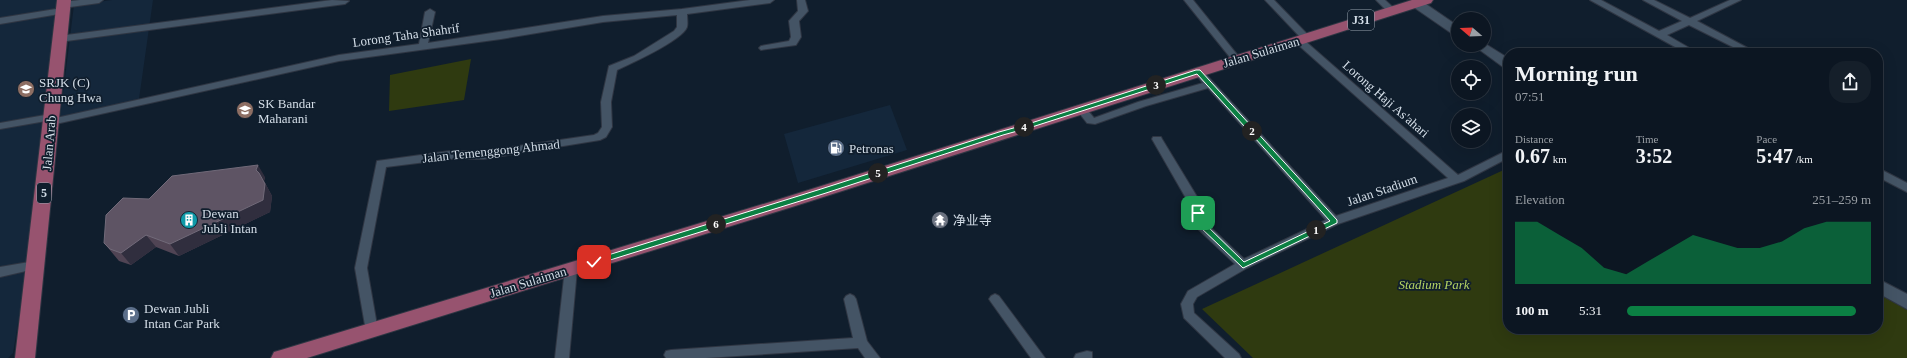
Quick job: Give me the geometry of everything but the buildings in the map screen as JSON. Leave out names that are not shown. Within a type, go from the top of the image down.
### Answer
[{"type":"main road","name":"Jalan Sulaiman","points":[[281,358],[571,269],[1080,109],[1138,98],[1204,78],[1236,59],[1421,2]]},
{"type":"main road","name":"Jalan Arab","points":[[26,358],[35,265],[44,199],[63,5]]},
{"type":"street","points":[[0,20],[63,5],[99,0]]},
{"type":"street","name":"Lorong Taha Shahrif","points":[[0,126],[51,119],[339,58],[501,36],[603,19],[682,12],[770,0]]},
{"type":"street","points":[[764,48],[793,42],[796,37],[794,21],[803,11],[801,0]]},
{"type":"street","points":[[1188,0],[1236,59]]},
{"type":"street","name":"Lorong Haji As'ahari","points":[[1269,0],[1302,39],[1456,179]]},
{"type":"street","points":[[1380,0],[1392,10]]},
{"type":"street","points":[[1594,0],[1684,48]]},
{"type":"street","points":[[1647,0],[1742,48]]},
{"type":"street","points":[[1659,35],[1688,20],[1738,0]]},
{"type":"street","points":[[59,40],[345,1]]},
{"type":"street","points":[[1421,2],[1451,26]]},
{"type":"street","points":[[423,46],[430,12]]},
{"type":"street","name":"Jalan Temenggong Ahmad","points":[[372,330],[361,268],[380,164],[450,156],[484,154],[596,138],[602,135],[607,127],[606,102],[612,68],[642,56],[677,34],[682,27],[682,12]]},
{"type":"street","points":[[1490,52],[1503,61]]},
{"type":"street","points":[[1204,78],[1334,221]]},
{"type":"street","points":[[1157,139],[1193,200],[1201,225],[1243,265]]},
{"type":"street","name":"Jalan Stadium","points":[[1234,358],[1188,315],[1187,304],[1192,294],[1243,265],[1334,221],[1456,179],[1503,156]]},
{"type":"street","points":[[1883,175],[1907,188]]},
{"type":"street","points":[[0,272],[35,265]]},
{"type":"street","points":[[562,358],[571,269]]},
{"type":"street","points":[[1883,288],[1907,302]]},
{"type":"street","points":[[850,299],[861,344],[873,358]]},
{"type":"street","points":[[995,299],[1038,358]]},
{"type":"street","points":[[671,355],[751,354],[861,344]]},
{"type":"shaded area","points":[[0,0],[70,0],[70,12],[13,353],[8,358],[0,358]]},
{"type":"shaded area","points":[[112,0],[153,0],[139,99],[60,118],[74,5]]},
{"type":"shaded area","points":[[890,105],[907,150],[798,183],[784,134]]},
{"type":"green space","points":[[471,59],[464,100],[389,111],[390,75]]},
{"type":"green space","name":"Stadium Park","points":[[1503,170],[1503,334],[1883,334],[1883,295],[1907,310],[1907,358],[1253,358],[1202,309]]},
{"type":"place","name":"SRJK (C) Chung Hwa","points":[[26,89]]},
{"type":"place","name":"SK Bandar Maharani","points":[[245,110]]},
{"type":"place","name":"Petronas","points":[[836,148]]},
{"type":"place","name":"Dewan Jubli Intan","points":[[189,220]]},
{"type":"place","name":"净业寺","points":[[940,220]]},
{"type":"place","name":"Dewan Jubli Intan Car Park","points":[[131,315]]},
{"type":"route","points":[[594,262],[823,191],[1002,133],[1030,126],[1198,71],[1334,221],[1243,265],[1201,225],[1198,213]]}]
